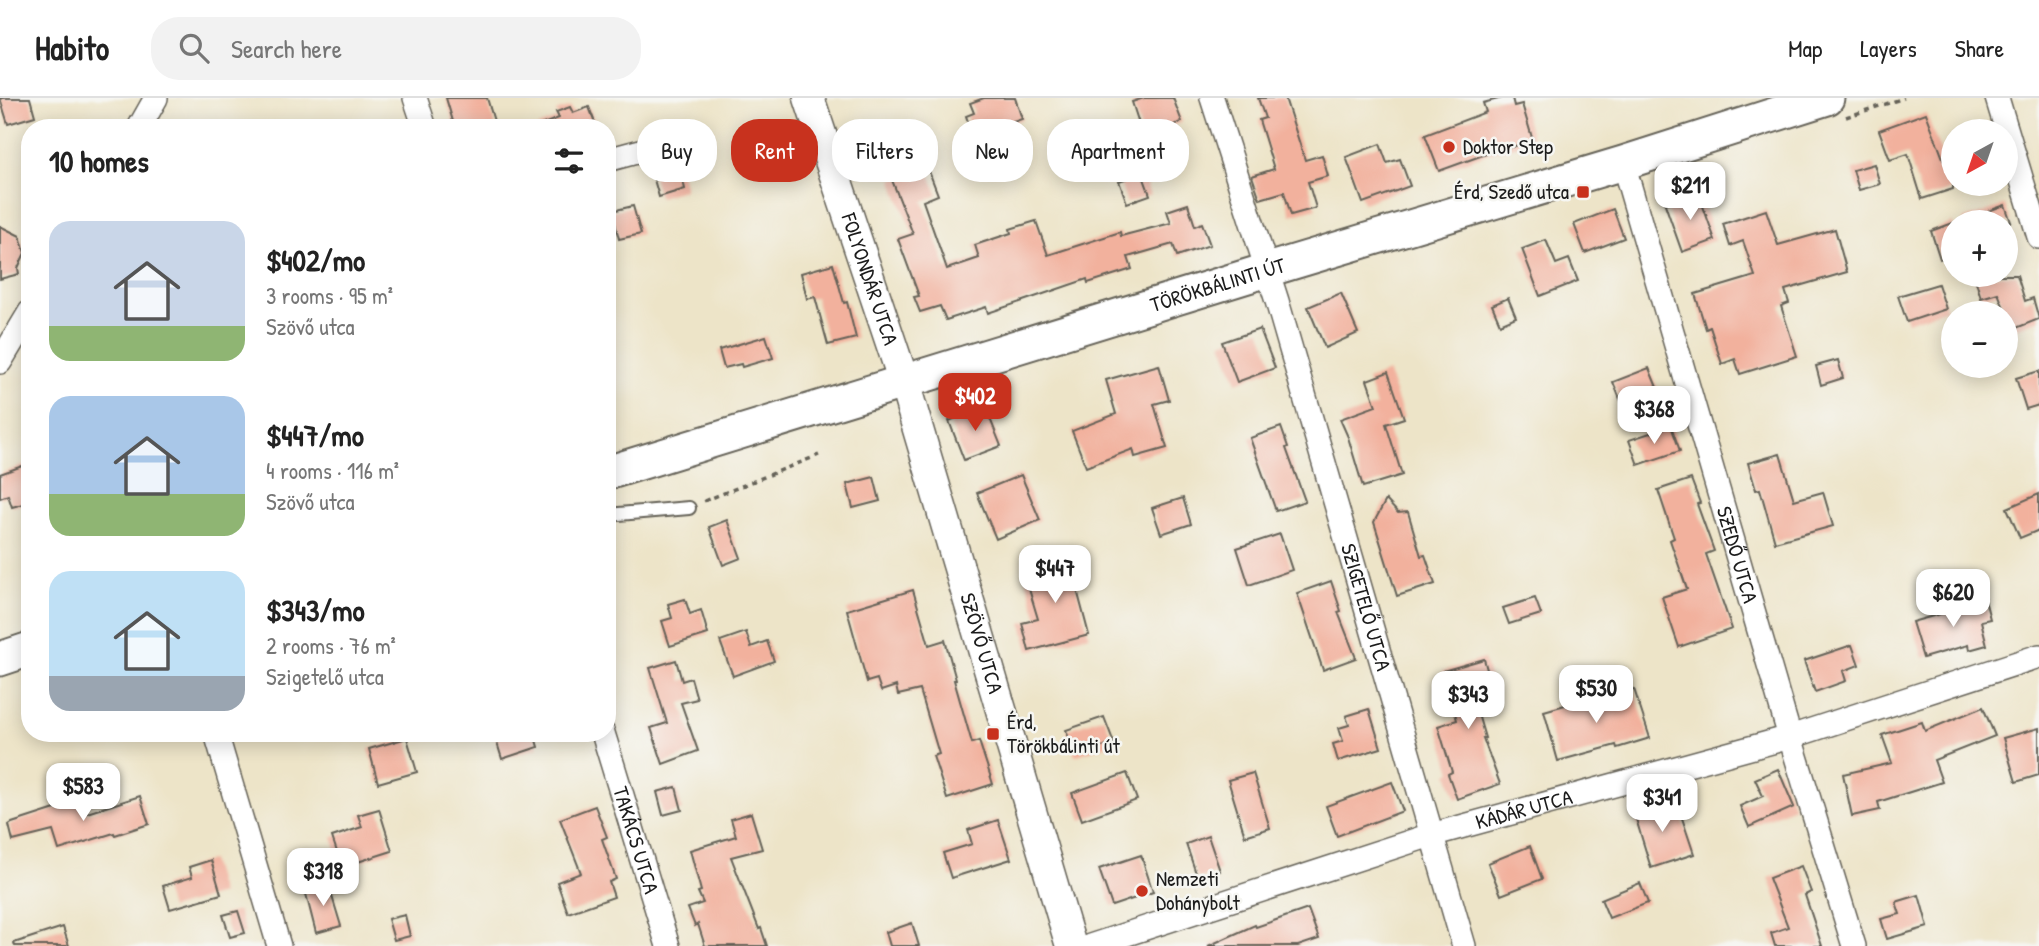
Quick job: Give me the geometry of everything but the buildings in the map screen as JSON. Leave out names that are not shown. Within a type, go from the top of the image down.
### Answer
[{"type":"main road","name":"TÖRÖKBÁLINTI ÚT","points":[[616,470],[1623,163],[1827,98]]},
{"type":"main road","points":[[0,659],[21,652]]},
{"type":"street","points":[[144,119],[156,98]]},
{"type":"street","points":[[415,98],[422,119]]},
{"type":"street","name":"SZIGETELŐ UTCA","points":[[1212,98],[1266,270],[1464,946]]},
{"type":"street","points":[[1997,98],[2039,237]]},
{"type":"street","name":"FOLYONDÁR UTCA","points":[[814,99],[904,382]]},
{"type":"street","points":[[616,158],[637,152]]},
{"type":"street","name":"SZEDŐ UTCA","points":[[1623,163],[1790,737],[1854,946]]},
{"type":"street","points":[[2,354],[21,326]]},
{"type":"street","name":"SZÖVŐ UTCA","points":[[904,382],[1071,946]]},
{"type":"street","name":"KÁDÁR UTCA","points":[[1090,946],[1431,835],[1790,737],[2039,656]]},
{"type":"street","points":[[219,742],[279,946]]},
{"type":"street","name":"TAKÁCS UTCA","points":[[606,742],[668,946]]},
{"type":"lane","points":[[616,514],[689,508]]},
{"type":"path","points":[[689,508],[819,455]]},
{"type":"place","name":"Doktor Step","points":[[1449,147]]},
{"type":"place","name":"Érd, Szedő utca","points":[[1583,192]]},
{"type":"place","name":"Érd, Törökbálinti út","points":[[993,734]]},
{"type":"place","name":"Nemzeti Dohánybolt","points":[[1142,891]]}]
